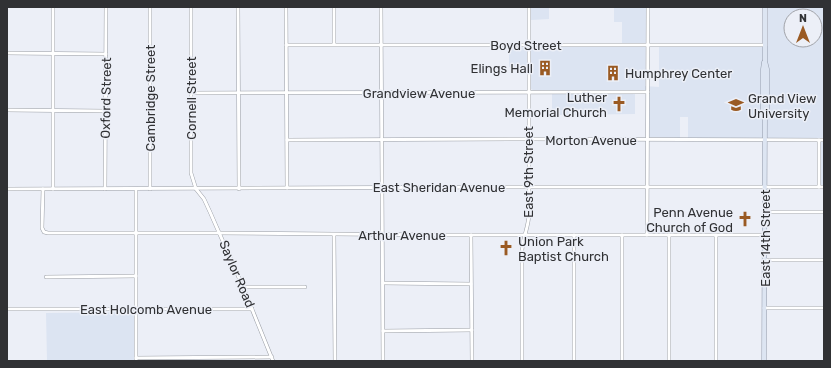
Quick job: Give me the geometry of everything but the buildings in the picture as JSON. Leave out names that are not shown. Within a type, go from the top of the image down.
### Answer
[{"type":"main road","name":"East 14th Street","points":[[764,361],[765,115],[767,113],[765,7]]},
{"type":"street","points":[[53,7],[53,189]]},
{"type":"street","name":"Oxford Street","points":[[105,189],[106,7]]},
{"type":"street","name":"Cambridge Street","points":[[150,7],[150,189]]},
{"type":"street","name":"Cornell Street","points":[[191,7],[191,173],[196,189]]},
{"type":"street","points":[[238,7],[239,188]]},
{"type":"street","points":[[286,7],[287,188]]},
{"type":"street","points":[[334,7],[334,44]]},
{"type":"street","points":[[381,7],[383,361]]},
{"type":"street","name":"East 9th Street","points":[[522,361],[522,250],[524,235],[529,219],[529,7]]},
{"type":"street","points":[[647,235],[648,7]]},
{"type":"street","name":"Boyd Street","points":[[286,44],[765,45]]},
{"type":"street","points":[[7,53],[106,54]]},
{"type":"street","name":"Grandview Avenue","points":[[191,93],[648,92]]},
{"type":"street","points":[[7,110],[105,110]]},
{"type":"street","name":"Morton Avenue","points":[[287,140],[824,140]]},
{"type":"street","points":[[818,187],[819,140]]},
{"type":"street","name":"East Sheridan Avenue","points":[[7,189],[824,187]]},
{"type":"street","name":"Arthur Avenue","points":[[43,189],[42,228],[44,232],[48,233],[334,235],[765,235]]},
{"type":"street","points":[[136,189],[136,360],[273,359]]},
{"type":"street","name":"Saylor Road","points":[[196,189],[206,204],[273,359]]},
{"type":"street","points":[[765,212],[824,212]]},
{"type":"street","points":[[334,235],[335,361]]},
{"type":"street","points":[[471,235],[472,361]]},
{"type":"street","points":[[574,235],[574,361]]},
{"type":"street","points":[[622,235],[622,361]]},
{"type":"street","points":[[669,235],[669,361]]},
{"type":"street","points":[[716,235],[716,361]]},
{"type":"street","points":[[765,260],[824,260]]},
{"type":"street","points":[[46,277],[136,276]]},
{"type":"street","points":[[383,283],[472,284]]},
{"type":"street","points":[[243,287],[305,287]]},
{"type":"street","points":[[764,308],[824,308]]},
{"type":"street","name":"East Holcomb Avenue","points":[[7,309],[252,309]]},
{"type":"street","points":[[383,330],[472,330]]},
{"type":"shaded area","name":"Grand View University","points":[[529,7],[549,7],[549,19],[531,20],[531,46],[622,46],[622,22],[614,22],[614,7],[646,7],[645,86],[659,87],[659,46],[768,46],[768,7],[824,7],[824,185],[821,185],[821,138],[688,138],[688,117],[680,117],[680,138],[649,137],[649,90],[635,90],[635,114],[552,115],[552,90],[531,89],[531,67],[509,67],[509,46],[529,46]]},
{"type":"shaded area","points":[[134,312],[134,361],[47,361],[46,313]]},
{"type":"place","name":"Elings Hall","points":[[545,68]]},
{"type":"place","name":"Humphrey Center","points":[[613,73]]},
{"type":"place","name":"Luther Memorial Church","points":[[619,104]]},
{"type":"place","name":"Grand View University","points":[[736,105]]},
{"type":"place","name":"Penn Avenue Church of God","points":[[745,219]]},
{"type":"place","name":"Union Park Baptist Church","points":[[506,248]]}]
